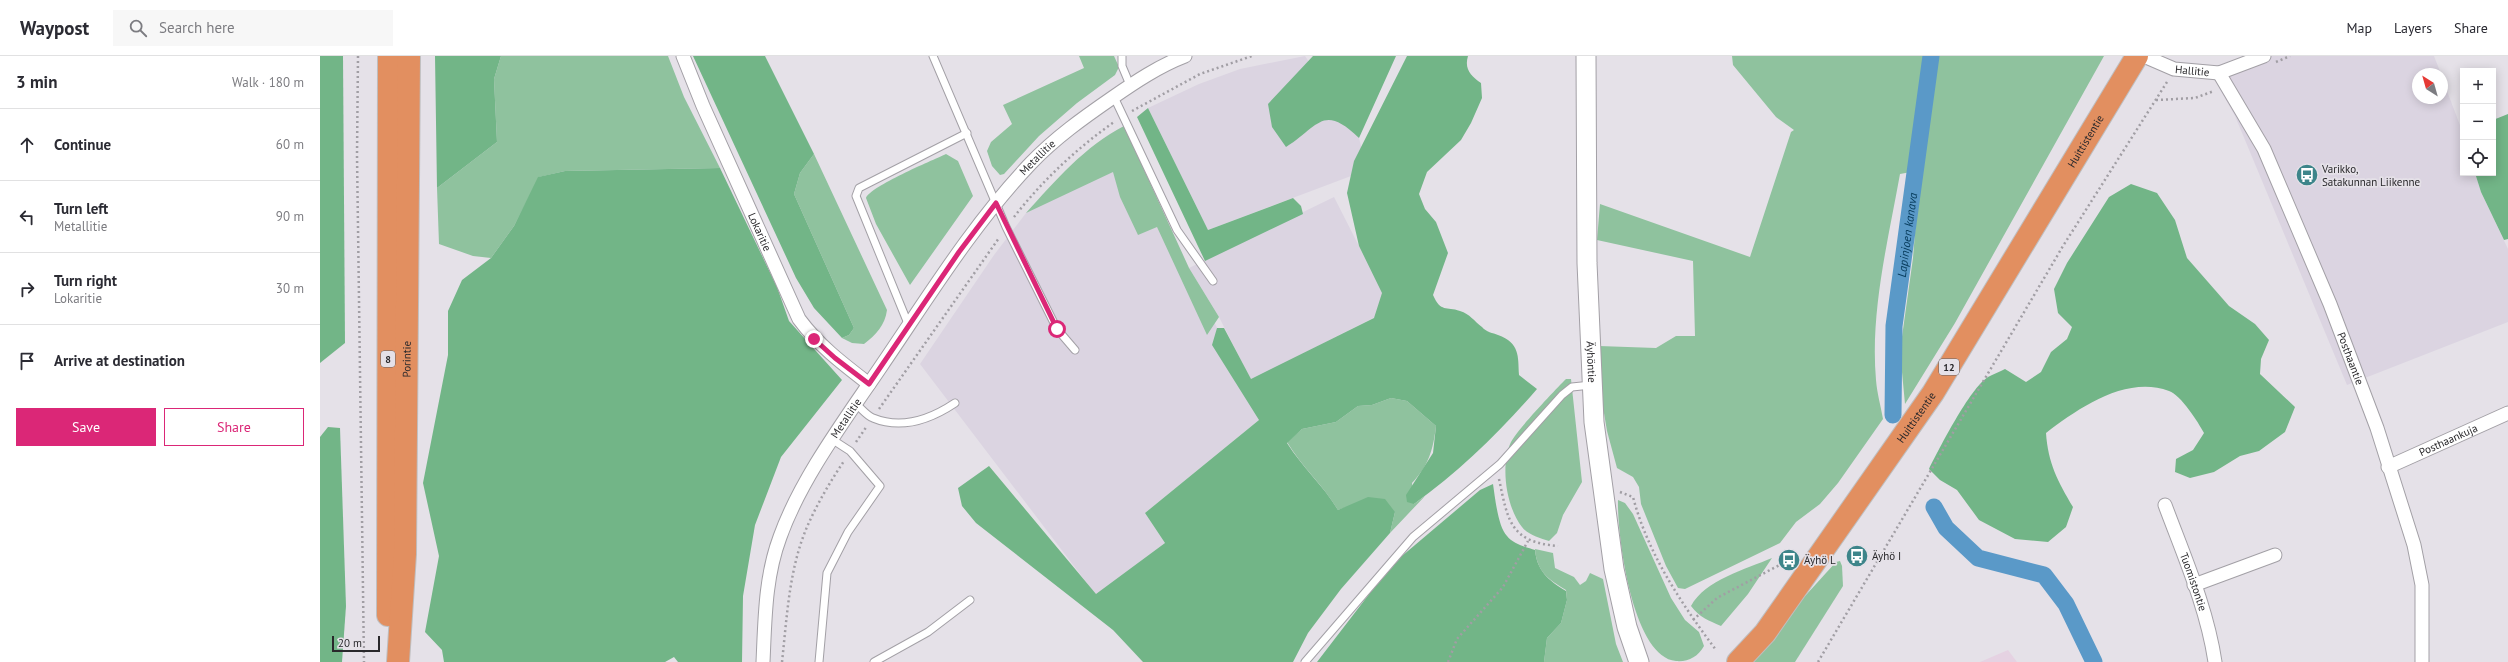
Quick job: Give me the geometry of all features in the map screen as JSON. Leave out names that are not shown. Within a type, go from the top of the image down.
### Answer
[{"type":"highway","name":"Porintie","points":[[388,662],[389,56]]},
{"type":"highway","name":"Porintie","points":[[398,662],[405,554],[409,56]]},
{"type":"highway","name":"Huittistentie","points":[[1738,662],[1770,626],[1933,394],[2137,56]]},
{"type":"main road","name":"Äyhöntie","points":[[1586,56],[1591,385],[1597,453],[1616,576],[1627,627],[1639,662]]},
{"type":"street","name":"Lokaritie","points":[[683,56],[703,106],[799,319],[814,339],[835,358],[869,384]]},
{"type":"street","name":"Metallitie","points":[[763,662],[768,575],[779,537],[795,502],[833,440],[909,326],[996,203],[1032,162],[1059,136],[1130,85],[1171,59],[1185,56]]},
{"type":"street","name":"Hallitie","points":[[2144,56],[2174,69],[2219,73],[2264,56]]},
{"type":"street","name":"Posthaantie","points":[[2219,73],[2264,149],[2330,304],[2377,428],[2388,468],[2414,545],[2422,585],[2422,662]]},
{"type":"street","name":"Posthaankuja","points":[[2388,468],[2508,413]]},
{"type":"street","name":"Tuomistontie","points":[[2165,505],[2194,585],[2212,641],[2215,662]]},
{"type":"street","points":[[2194,585],[2276,555]]},
{"type":"lane","points":[[933,56],[1006,227],[1057,329],[1075,350]]},
{"type":"lane","points":[[1122,56],[1122,66],[1130,85]]},
{"type":"lane","points":[[1114,97],[1176,230],[1213,281]]},
{"type":"lane","points":[[909,326],[856,196],[859,188],[967,133]]},
{"type":"lane","points":[[1305,662],[1412,537],[1500,464],[1562,395],[1572,388],[1591,385]]},
{"type":"lane","points":[[856,404],[872,418],[901,423],[924,420],[955,403]]},
{"type":"lane","points":[[818,662],[827,573],[848,532],[880,486],[850,451],[833,440]]},
{"type":"lane","points":[[874,662],[928,632],[970,600]]},
{"type":"path","points":[[358,56],[356,155],[364,662]]},
{"type":"path","points":[[782,662],[793,572],[806,529],[824,491],[872,418],[1006,227],[1034,192],[1061,165],[1094,136],[1169,89],[1200,74],[1252,56]]},
{"type":"path","points":[[1818,662],[2063,246],[2174,69]]},
{"type":"path","points":[[1500,464],[1499,478],[1508,517],[1518,533],[1528,541],[1558,546]]},
{"type":"path","points":[[1603,492],[1627,493],[1633,497],[1642,526],[1671,588],[1716,650]]},
{"type":"path","points":[[1448,662],[1456,639],[1503,588],[1528,541]]},
{"type":"path","points":[[1693,620],[1717,598],[1789,560]]},
{"type":"shaded area","points":[[1305,56],[1359,138],[1367,170],[1208,230],[1148,108],[1199,84],[1240,69]]},
{"type":"shaded area","points":[[2267,56],[2434,56],[2439,68],[2412,68],[2412,104],[2448,104],[2448,94],[2460,125],[2460,176],[2476,176],[2481,192],[2508,249],[2508,322],[2347,385],[2235,116],[2214,79]]},
{"type":"shaded area","points":[[1124,126],[1189,268],[1334,197],[1391,309],[1251,380],[1219,317],[1192,273],[1259,420],[1145,513],[1165,543],[1096,595],[920,364],[994,255],[1026,213],[1084,154],[1108,135]]},
{"type":"shaded area","points":[[2008,650],[2017,662],[1980,662]]},
{"type":"green space","points":[[320,56],[343,56],[345,343],[320,363]]},
{"type":"green space","points":[[435,56],[501,56],[494,79],[497,142],[437,188]]},
{"type":"green space","points":[[501,56],[668,56],[684,97],[720,168],[565,171],[539,177],[514,226],[491,258],[473,256],[439,244],[437,188],[497,142],[494,79]]},
{"type":"green space","points":[[693,56],[765,56],[814,154],[800,173],[794,194],[854,328],[849,335],[842,338],[814,308],[796,278]]},
{"type":"green space","points":[[1079,56],[1114,56],[1119,67],[1115,75],[1077,103],[1039,136],[1004,174],[1000,175],[992,166],[987,151],[991,142],[1012,124],[1003,105],[1084,68]]},
{"type":"green space","points":[[1313,56],[1396,56],[1359,138],[1347,127],[1329,120],[1314,126],[1286,147],[1272,127],[1268,104]]},
{"type":"green space","points":[[1407,56],[1468,56],[1467,65],[1469,72],[1481,83],[1482,98],[1471,123],[1461,140],[1427,172],[1419,194],[1425,209],[1436,222],[1448,253],[1433,295],[1441,307],[1463,312],[1485,330],[1505,338],[1510,342],[1514,346],[1518,356],[1519,375],[1537,389],[1479,450],[1414,504],[1407,502],[1406,495],[1433,453],[1436,426],[1407,401],[1391,398],[1372,405],[1358,406],[1336,422],[1302,429],[1287,443],[1326,492],[1338,510],[1368,497],[1385,499],[1395,512],[1390,533],[1341,589],[1308,633],[1293,662],[1143,662],[1113,630],[976,523],[962,506],[958,488],[989,466],[1096,594],[1165,543],[1145,513],[1259,420],[1212,345],[1217,328],[1224,328],[1251,379],[1374,318],[1382,293],[1359,246],[1347,193],[1354,161]]},
{"type":"green space","points":[[1732,56],[2104,56],[1955,323],[1905,404],[1900,351],[1913,258],[1919,183],[1922,170],[1900,174],[1881,277],[1876,329],[1876,380],[1883,419],[1838,483],[1820,504],[1796,522],[1780,543],[1685,589],[1678,588],[1666,566],[1641,504],[1639,487],[1633,477],[1617,468],[1607,431],[1602,401],[1599,346],[1656,348],[1676,336],[1695,336],[1693,261],[1597,240],[1600,204],[1750,257],[1791,132],[1794,130],[1776,117],[1733,65]]},
{"type":"green space","points":[[1148,108],[1208,230],[1293,198],[1301,206],[1303,214],[1205,261],[1137,117]]},
{"type":"green space","points":[[2508,114],[2508,239],[2504,240],[2481,192],[2476,176],[2496,176],[2496,119]]},
{"type":"green space","points":[[1124,126],[1189,268],[1219,317],[1207,335],[1157,227],[1138,235],[1120,197],[1113,172],[1026,213],[1071,165],[1096,144]]},
{"type":"green space","points":[[814,154],[887,310],[882,325],[864,344],[852,343],[842,338],[849,335],[854,328],[794,194],[800,173]]},
{"type":"green space","points":[[946,154],[958,161],[973,196],[910,285],[876,224],[866,198],[878,187]]},
{"type":"green space","points":[[720,168],[777,287],[789,321],[842,380],[781,457],[755,525],[743,596],[742,662],[678,662],[674,657],[665,662],[444,662],[442,650],[425,632],[439,556],[423,483],[448,355],[448,311],[462,280],[491,258],[514,226],[538,177],[565,171]]},
{"type":"green space","points":[[2131,184],[2157,193],[2175,220],[2187,258],[2229,306],[2255,324],[2269,340],[2261,359],[2260,374],[2295,407],[2285,432],[2259,451],[2240,456],[2214,472],[2190,478],[2175,472],[2176,459],[2193,450],[2204,433],[2179,398],[2169,391],[2153,387],[2136,387],[2104,397],[2073,414],[2046,433],[2051,463],[2073,507],[2066,527],[2048,542],[2015,539],[1979,520],[1957,490],[1940,480],[1929,469],[1964,406],[1981,383],[1988,377],[2005,369],[2026,382],[2041,372],[2051,352],[2067,339],[2072,327],[2058,313],[2054,289],[2067,263],[2109,197]]},
{"type":"green space","points":[[1566,379],[1571,379],[1582,482],[1563,515],[1557,533],[1549,541],[1527,532],[1516,519],[1506,486],[1506,462],[1511,442],[1515,436]]},
{"type":"green space","points":[[1391,398],[1407,401],[1436,426],[1432,450],[1422,470],[1412,483],[1414,504],[1425,496],[1390,533],[1395,512],[1347,507],[1338,510],[1287,442],[1302,429],[1336,422],[1358,406],[1372,405]]},
{"type":"green space","points":[[328,427],[340,428],[346,606],[342,662],[320,662],[320,437]]},
{"type":"green space","points":[[1493,484],[1497,512],[1504,532],[1513,541],[1535,550],[1538,564],[1544,574],[1566,591],[1567,600],[1561,623],[1547,638],[1544,662],[1317,662],[1370,593],[1402,556],[1480,490]]},
{"type":"green space","points":[[1618,500],[1625,503],[1633,514],[1671,598],[1685,620],[1699,632],[1704,646],[1696,656],[1689,660],[1676,661],[1661,654],[1648,639],[1638,617],[1630,592],[1624,565],[1620,539]]},
{"type":"green space","points":[[1535,549],[1553,553],[1555,568],[1574,577],[1580,585],[1586,581],[1590,573],[1603,579],[1616,644],[1623,662],[1544,662],[1547,638],[1561,623],[1567,600],[1566,590],[1544,574],[1538,564]]},
{"type":"green space","points":[[1772,558],[1748,594],[1721,626],[1701,616],[1691,606],[1697,597],[1716,582]]},
{"type":"green space","points":[[1840,561],[1842,566],[1843,586],[1795,662],[1750,662],[1747,660],[1836,562]]},
{"type":"waterway","name":"Lapinjoen kanava","points":[[1893,415],[1894,326],[1931,56]]},
{"type":"waterway","name":"Lapinjoen kanava","points":[[1934,507],[1946,528],[1978,558],[2044,575],[2066,604],[2094,662]]},
{"type":"place","name":"Varikko, Satakunnan Liikenne","points":[[2307,175]]},
{"type":"place","name":"Äyhö I","points":[[1857,556]]},
{"type":"place","name":"Äyhö L","points":[[1789,560]]},
{"type":"route","points":[[814,339],[835,358],[869,384],[959,252],[996,203],[1006,227],[1057,329]]}]
